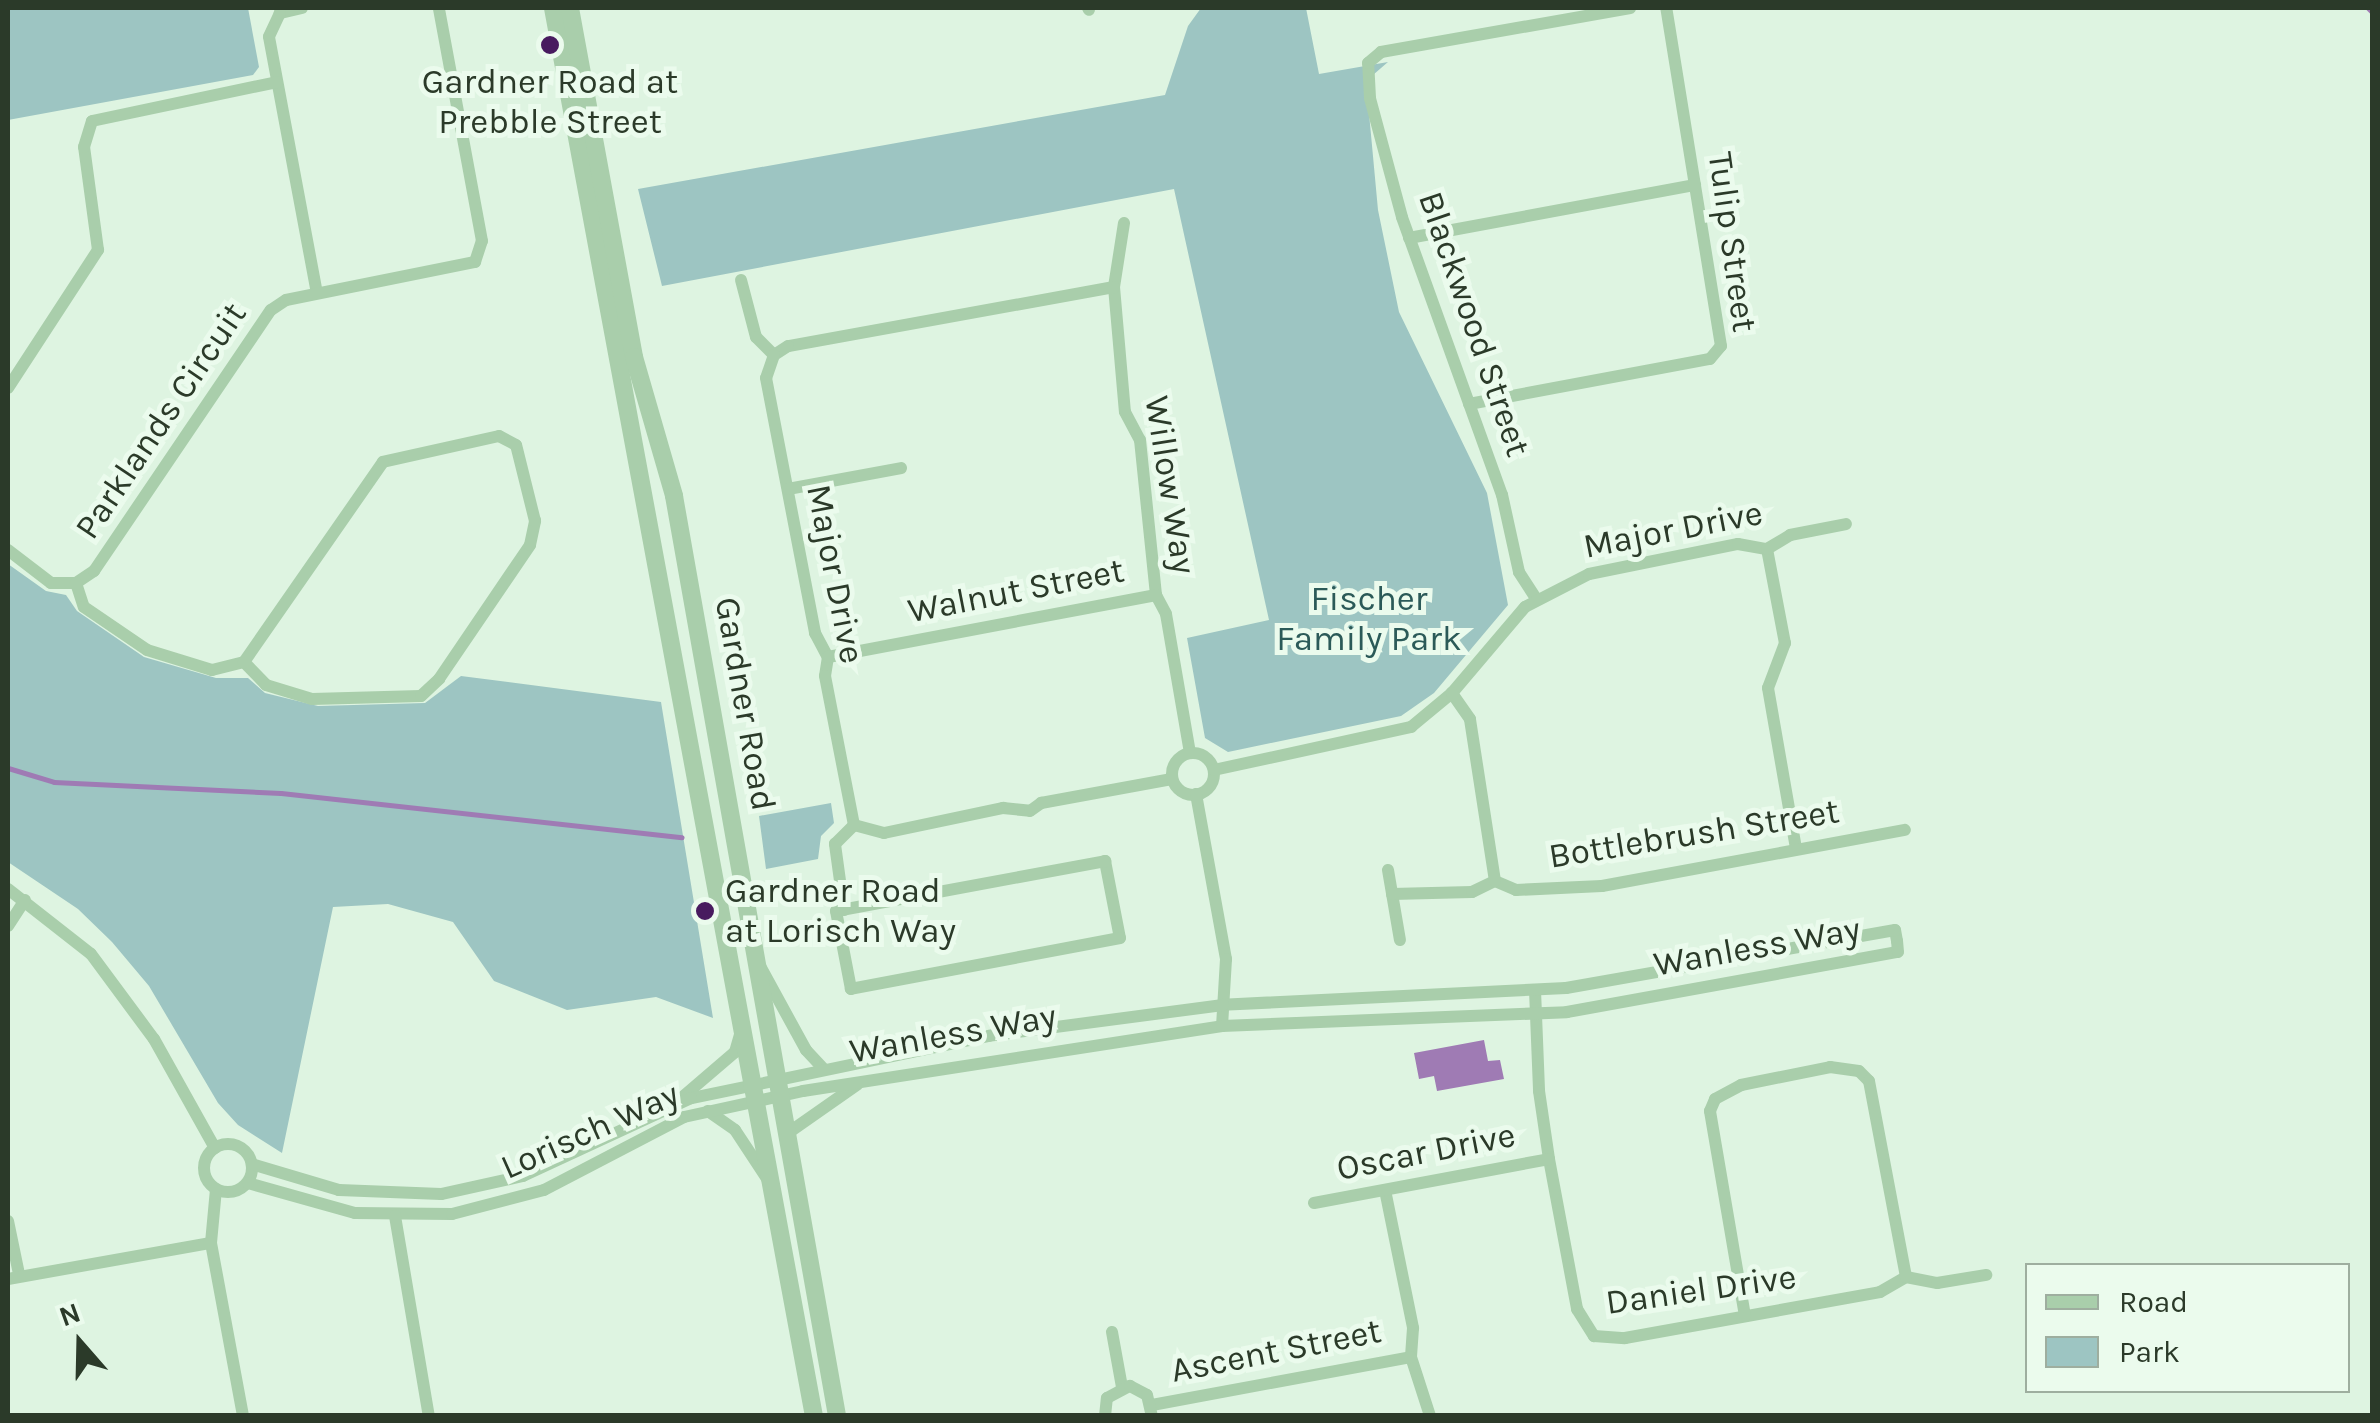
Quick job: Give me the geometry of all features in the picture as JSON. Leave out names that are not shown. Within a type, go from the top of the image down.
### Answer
[{"type":"street","points":[[302,8],[280,13],[270,28],[317,293]]},
{"type":"street","name":"Parklands Circuit","points":[[8,550],[40,578],[76,582],[94,571],[271,310],[317,293],[463,268],[480,254],[438,8]]},
{"type":"street","name":"Gardner Road","points":[[554,8],[814,1416]]},
{"type":"street","name":"Gardner Road","points":[[570,8],[634,357],[674,496],[837,1416]]},
{"type":"street","name":"Blackwood Street","points":[[1537,600],[1519,572],[1502,495],[1410,238],[1370,98],[1368,63],[1381,52],[1630,8]]},
{"type":"street","name":"Tulip Street","points":[[1470,404],[1710,359],[1721,346],[1666,8]]},
{"type":"street","points":[[8,388],[98,250],[84,147],[92,121],[277,82]]},
{"type":"street","points":[[1410,238],[1695,185]]},
{"type":"street","name":"Willow Way","points":[[1124,222],[1114,287],[1124,412],[1140,440],[1156,596],[1166,614],[1190,753]]},
{"type":"street","points":[[742,280],[756,337],[774,355],[788,346],[1114,287]]},
{"type":"street","name":"Major Drive","points":[[774,355],[766,378],[815,633],[828,657],[825,676],[854,825]]},
{"type":"street","points":[[76,582],[84,606],[147,650],[212,670],[244,662],[383,462],[499,436],[516,445],[535,521],[530,545],[430,692],[410,698],[312,699],[266,685],[244,662]]},
{"type":"street","points":[[788,489],[901,468]]},
{"type":"street","name":"Major Drive","points":[[1214,770],[1387,737],[1411,728],[1452,693],[1537,600],[1589,574],[1738,544],[1766,549],[1790,535],[1846,524]]},
{"type":"street","points":[[1766,549],[1785,644],[1768,688],[1796,850]]},
{"type":"street","name":"Walnut Street","points":[[828,657],[1156,596]]},
{"type":"street","points":[[1392,894],[1472,892],[1495,881],[1470,719],[1452,693]]},
{"type":"street","points":[[1190,753],[1208,759],[1214,770],[1212,783],[1196,794],[1178,789],[1172,778],[1175,762],[1190,753]]},
{"type":"street","points":[[844,910],[835,844],[854,825],[884,834],[1003,808],[1030,811],[1041,803],[1172,778]]},
{"type":"street","points":[[1196,794],[1226,958],[1222,1026]]},
{"type":"street","name":"Bottlebrush Street","points":[[1495,881],[1516,890],[1602,886],[1905,830]]},
{"type":"street","points":[[1105,860],[1120,938],[851,989],[836,911],[844,910],[1105,860]]},
{"type":"street","points":[[1388,870],[1400,940]]},
{"type":"street","points":[[8,889],[92,954],[128,1000],[216,1148]]},
{"type":"street","points":[[8,926],[25,900]]},
{"type":"street","name":"Wanless Way","points":[[1896,930],[1898,952],[1536,1014],[1222,1026],[864,1080],[779,1088],[824,1069],[1079,1021],[1223,1005],[1535,990],[1896,930]]},
{"type":"street","points":[[756,959],[806,1050],[824,1069]]},
{"type":"street","name":"Daniel Drive","points":[[1535,990],[1549,1160],[1577,1309],[1594,1336],[1625,1338],[1880,1292],[1906,1278],[1938,1283],[1986,1274]]},
{"type":"street","name":"Lorisch Way","points":[[252,1164],[338,1190],[441,1194],[523,1176],[677,1102],[734,1052],[742,1027]]},
{"type":"street","points":[[1745,1316],[1710,1112],[1715,1098],[1742,1084],[1830,1067],[1859,1071],[1868,1081],[1906,1278]]},
{"type":"street","points":[[788,1133],[864,1080]]},
{"type":"street","name":"Lorisch Way","points":[[677,1102],[779,1088]]},
{"type":"street","name":"Lorisch Way","points":[[248,1183],[316,1205],[395,1216],[452,1214],[516,1200],[754,1093]]},
{"type":"street","name":"Gardner Road","points":[[708,1111],[735,1130],[772,1186]]},
{"type":"street","points":[[216,1148],[238,1146],[252,1164],[248,1183],[236,1191],[216,1190]]},
{"type":"street","points":[[216,1148],[204,1169],[216,1190],[211,1243],[244,1416]]},
{"type":"street","name":"Oscar Drive","points":[[1314,1203],[1549,1160]]},
{"type":"street","points":[[1384,1190],[1413,1328],[1411,1356],[1430,1416]]},
{"type":"street","points":[[395,1216],[429,1416]]},
{"type":"street","points":[[8,1220],[13,1276],[55,1275],[211,1243]]},
{"type":"street","points":[[1112,1332],[1122,1387]]},
{"type":"street","name":"Ascent Street","points":[[1152,1410],[1411,1356]]},
{"type":"street","points":[[1104,1415],[1107,1398],[1122,1387],[1143,1391],[1152,1410]]},
{"type":"green space","points":[[8,8],[248,8],[259,67],[253,75],[8,120]]},
{"type":"green space","name":"Fischer Family Park","points":[[1201,8],[1306,8],[1319,74],[1388,62],[1366,81],[1378,210],[1399,312],[1487,493],[1508,605],[1434,693],[1401,716],[1228,752],[1205,738],[1187,638],[1269,620],[1174,189],[662,286],[638,189],[1165,95],[1188,26]]},
{"type":"green space","points":[[8,564],[46,591],[66,595],[77,611],[144,657],[216,678],[248,678],[265,693],[318,706],[425,703],[461,676],[661,702],[713,1018],[656,997],[567,1010],[494,981],[453,922],[388,904],[333,907],[282,1153],[238,1125],[218,1103],[149,986],[112,942],[78,909],[8,862]]},
{"type":"green space","points":[[831,803],[834,823],[821,836],[818,859],[766,869],[759,816]]},
{"type":"shaded area","points":[[1484,1040],[1488,1061],[1500,1060],[1504,1079],[1437,1091],[1434,1076],[1419,1079],[1414,1053]]},
{"type":"waterway","points":[[2368,8],[2372,12]]},
{"type":"waterway","points":[[8,768],[54,782],[281,793],[682,837]]},
{"type":"place","name":"Gardner Road at Prebble Street","points":[[550,45]]},
{"type":"place","name":"Gardner Road at Lorisch Way","points":[[705,911]]}]
